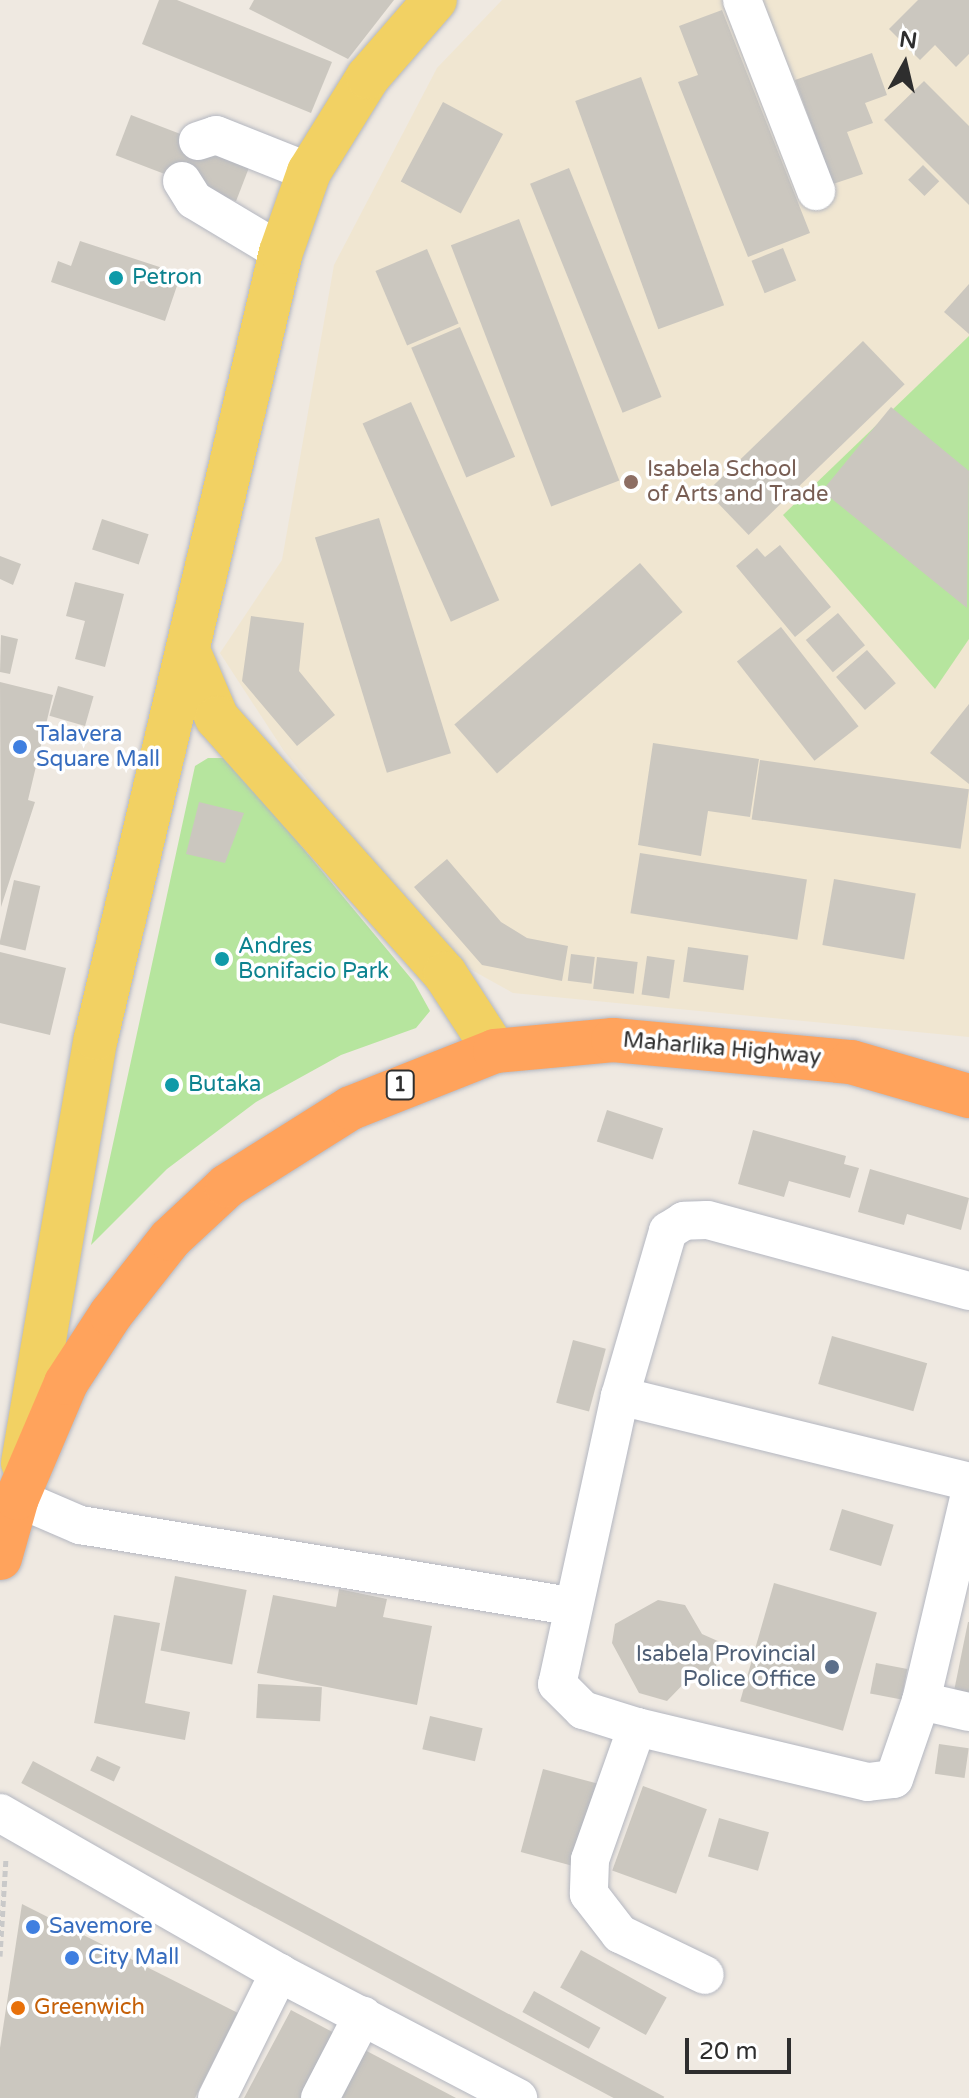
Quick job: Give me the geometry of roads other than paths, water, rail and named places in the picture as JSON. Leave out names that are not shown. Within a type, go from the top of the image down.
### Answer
[{"type":"highway","name":"Maharlika Highway","points":[[0,1558],[17,1498],[66,1383],[111,1314],[193,1218],[227,1186],[351,1108],[495,1051],[613,1040],[691,1043],[851,1062],[969,1096]]},
{"type":"main road","points":[[17,1498],[96,1038],[281,252],[309,172],[368,77],[435,0]]},
{"type":"main road","points":[[188,650],[217,718],[445,974],[495,1051]]},
{"type":"street","points":[[742,0],[816,191]]},
{"type":"street","points":[[198,141],[216,135],[309,172]]},
{"type":"street","points":[[182,181],[194,200],[281,252]]},
{"type":"street","points":[[969,1291],[707,1220],[684,1221],[656,1253],[571,1606],[557,1684],[583,1710],[637,1727],[885,1784],[902,1768],[969,1498]]},
{"type":"street","points":[[620,1396],[969,1482]]},
{"type":"street","points":[[17,1498],[80,1525],[571,1606]]},
{"type":"street","points":[[921,1701],[969,1712]]},
{"type":"street","points":[[637,1727],[590,1860],[589,1894],[620,1934],[705,1975]]},
{"type":"street","points":[[0,1813],[279,1973],[518,2098]]},
{"type":"street","points":[[217,2098],[279,1973]]},
{"type":"street","points":[[320,2098],[363,2015]]},
{"type":"place","name":"Petron","points":[[116,278]]},
{"type":"place","name":"Isabela School of Arts and Trade","points":[[631,482]]},
{"type":"place","name":"Talavera Square Mall","points":[[20,747]]},
{"type":"place","name":"Andres Bonifacio Park","points":[[222,959]]},
{"type":"place","name":"Butaka","points":[[172,1085]]},
{"type":"place","name":"Isabela Provincial Police Office","points":[[832,1667]]},
{"type":"place","name":"Savemore","points":[[33,1927]]},
{"type":"place","name":"City Mall","points":[[72,1958]]},
{"type":"place","name":"Greenwich","points":[[18,2008]]}]
